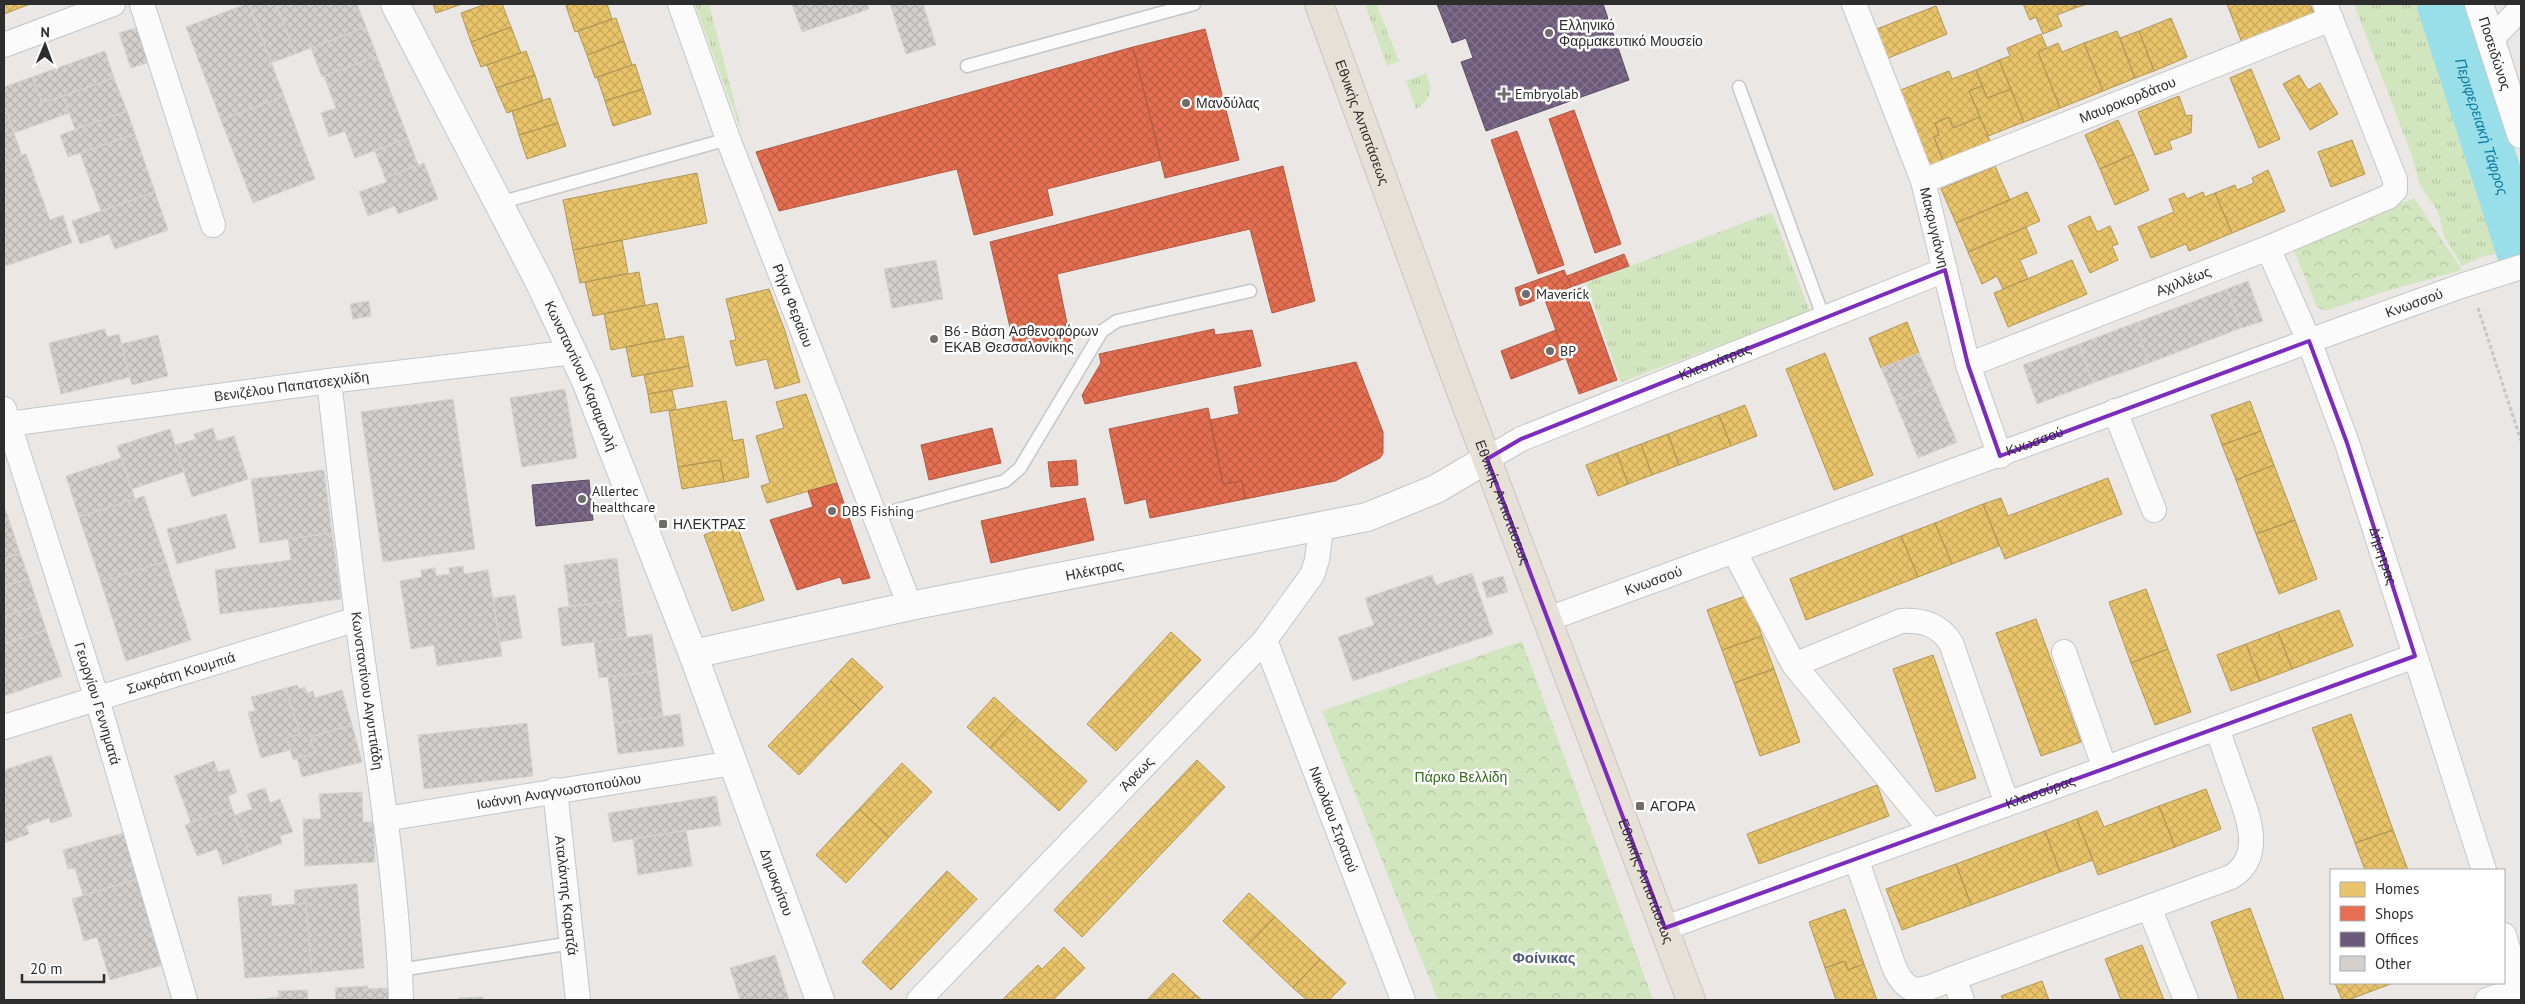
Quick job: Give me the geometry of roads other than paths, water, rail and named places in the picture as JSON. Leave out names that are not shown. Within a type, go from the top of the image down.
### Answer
[{"type":"main road","name":"Κωνσταντίνου Καραμανλή","points":[[395,4],[574,352],[733,763]]},
{"type":"main road","name":"Εθνικής Αντιστάσεως","points":[[1319,4],[1487,460],[1691,1000]]},
{"type":"main road","name":"Ποσειδώνος","points":[[2479,4],[2521,134]]},
{"type":"main road","name":"Ηλέκτρας","points":[[692,654],[910,606],[1368,517],[1390,510],[1436,489],[1487,460]]},
{"type":"main road","name":"Δημοκρίτου","points":[[733,763],[820,1000]]},
{"type":"street","points":[[4,44],[113,4]]},
{"type":"street","points":[[142,4],[213,225]]},
{"type":"street","name":"Ρήγα Φεραίου","points":[[680,4],[728,139],[910,606]]},
{"type":"street","name":"Μακρυγιάννη","points":[[1855,4],[1923,181],[1968,364],[2000,456]]},
{"type":"street","points":[[2490,41],[2521,8]]},
{"type":"street","name":"Μαυροκορδάτου","points":[[1923,181],[2328,12]]},
{"type":"street","name":"Αχιλλέως","points":[[1968,364],[2268,248],[2388,197],[2395,190],[2395,180],[2328,12]]},
{"type":"street","name":"Δήμητρας","points":[[2268,248],[2309,341],[2347,443],[2484,869]]},
{"type":"street","name":"Κνωσσού","points":[[1548,619],[1734,550],[2000,456],[2115,411],[2465,285],[2521,267]]},
{"type":"street","name":"Κλεοπάτρας","points":[[1487,460],[1521,439],[1945,270]]},
{"type":"street","name":"Βενιζέλου Παπατσεχιλίδη","points":[[6,416],[574,352]]},
{"type":"street","name":"Κωνσταντίνου Αιγυπτιάδη","points":[[329,381],[357,619],[385,818],[400,970],[401,1000]]},
{"type":"street","points":[[2115,411],[2154,510]]},
{"type":"street","name":"Γεωργίου Γεννηματά","points":[[6,416],[97,699],[185,1000]]},
{"type":"street","name":"Άρεως","points":[[919,1000],[1265,640],[1312,575],[1318,560],[1321,527]]},
{"type":"street","points":[[1734,550],[1794,665],[1932,831]]},
{"type":"street","name":"Σωκράτη Κουμπιά","points":[[4,728],[357,619]]},
{"type":"street","points":[[1794,665],[1901,621],[1917,621],[1944,632],[1951,643],[2007,804]]},
{"type":"street","name":"Νικολάου Στρατού","points":[[1265,640],[1398,998]]},
{"type":"street","points":[[2064,652],[2105,769]]},
{"type":"street","name":"Κλεισούρας","points":[[1664,928],[2415,656]]},
{"type":"street","points":[[1856,859],[1894,967],[1902,982],[1909,989],[1918,991],[1954,978],[2231,877],[2239,872],[2250,855],[2252,842],[2250,822],[2217,728]]},
{"type":"street","name":"Ιωάννη Αναγνωστοπούλου","points":[[385,818],[733,763]]},
{"type":"street","name":"Αταλάντης Καρατζά","points":[[555,790],[578,1000]]},
{"type":"street","points":[[2149,907],[2186,1000]]},
{"type":"street","points":[[2487,1000],[2521,991],[2505,938]]},
{"type":"street","points":[[1954,978],[1962,1000]]},
{"type":"lane","points":[[967,66],[1194,4]]},
{"type":"lane","points":[[1739,86],[1824,319]]},
{"type":"lane","points":[[499,203],[728,139]]},
{"type":"lane","points":[[875,516],[1005,482],[1020,468],[1102,331],[1117,321],[1250,291]]},
{"type":"lane","points":[[400,970],[572,943]]},
{"type":"waterway","name":"Περιφερειακή Τάφρος","points":[[2442,4],[2521,250]]},
{"type":"place","name":"Ελληνικό Φαρμακευτικό Μουσείο","points":[[1549,33]]},
{"type":"place","name":"Embryolab","points":[[1504,94]]},
{"type":"place","name":"Μανδύλας","points":[[1186,103]]},
{"type":"place","name":"Maverick","points":[[1526,294]]},
{"type":"place","name":"Β6 - Βάση Ασθενοφόρων ΕΚΑΒ Θεσσαλονίκης","points":[[934,339]]},
{"type":"place","name":"BP","points":[[1550,351]]},
{"type":"place","name":"Allertec healthcare","points":[[582,499]]},
{"type":"place","name":"DBS Fishing","points":[[832,511]]},
{"type":"place","name":"ΗΛΕΚΤΡΑΣ","points":[[663,524]]},
{"type":"place","name":"ΑΓΟΡΑ","points":[[1640,806]]},
{"type":"district","name":"Φοίνικας","points":[[1544,958]]},
{"type":"park label","name":"Πάρκο Βελλίδη","points":[[1461,777]]}]
